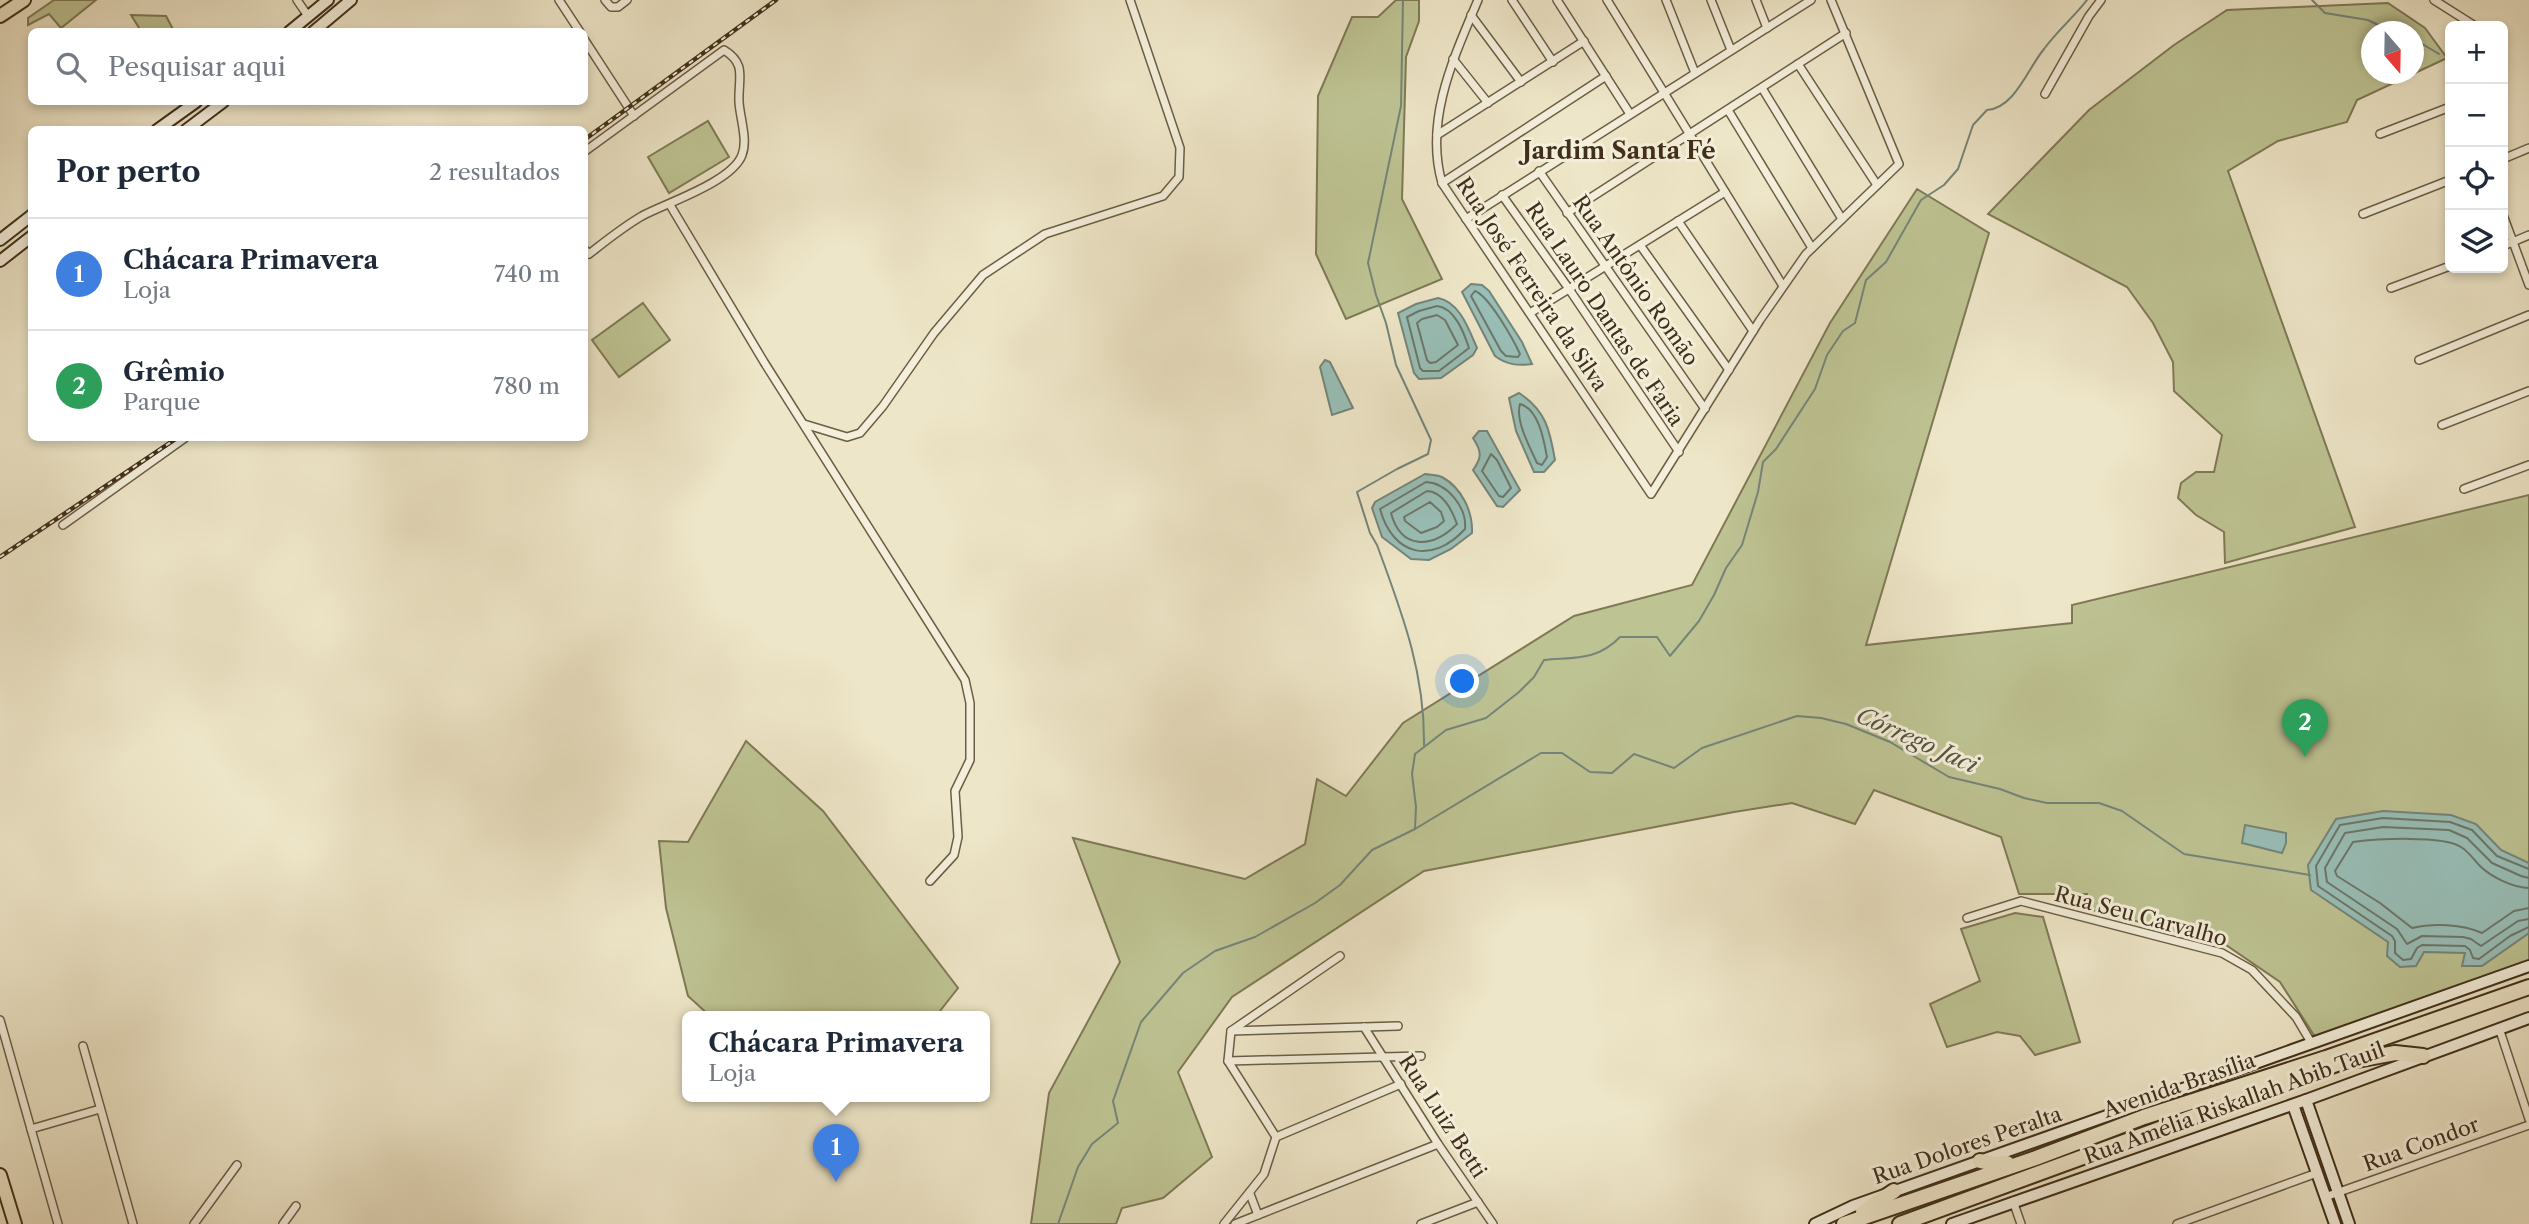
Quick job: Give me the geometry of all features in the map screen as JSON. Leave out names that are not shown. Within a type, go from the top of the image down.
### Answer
[{"type":"highway","name":"Avenida Brasília","points":[[1844,1224],[2036,1158],[2144,1117],[2326,1058],[2529,987]]},
{"type":"highway","name":"Avenida Brasília","points":[[1899,1224],[2529,996]]},
{"type":"highway","points":[[2341,1063],[2395,1053],[2423,1056]]},
{"type":"highway","points":[[1980,1161],[2004,1164],[2036,1158]]},
{"type":"highway","points":[[1844,1224],[1894,1192]]},
{"type":"main road","points":[[0,16],[24,0]]},
{"type":"main road","points":[[0,1175],[15,1224]]},
{"type":"street","points":[[297,0],[308,16]]},
{"type":"street","points":[[294,28],[328,0]]},
{"type":"street","points":[[318,28],[351,0]]},
{"type":"street","points":[[559,0],[577,28]]},
{"type":"street","points":[[605,0],[611,7],[618,7],[627,0]]},
{"type":"street","points":[[803,424],[846,436],[860,433],[883,406],[934,332],[983,275],[1045,233],[1163,196],[1179,177],[1180,148],[1130,0]]},
{"type":"street","name":"Rua José Ferreira da Silva","points":[[1478,0],[1443,90],[1437,135],[1437,164],[1442,183],[1650,494],[1679,452]]},
{"type":"street","points":[[1512,0],[1553,62]]},
{"type":"street","points":[[1557,0],[1630,114]]},
{"type":"street","points":[[1607,0],[1783,286]]},
{"type":"street","points":[[1666,0],[1695,73]]},
{"type":"street","points":[[1711,0],[1731,50]]},
{"type":"street","points":[[1756,0],[1767,28]]},
{"type":"street","points":[[1466,219],[1767,28],[1802,3],[1811,0]]},
{"type":"street","points":[[1679,452],[1753,331],[1812,248],[1899,164],[1831,0]]},
{"type":"street","points":[[2045,94],[2089,16],[2101,0]]},
{"type":"street","points":[[2434,0],[2467,21]]},
{"type":"street","points":[[1471,15],[1521,82]]},
{"type":"street","points":[[1567,213],[1846,33]]},
{"type":"street","points":[[1437,135],[1584,41]]},
{"type":"street","points":[[588,45],[634,116]]},
{"type":"street","points":[[588,149],[724,50],[735,57],[740,69],[739,101],[744,149],[733,169],[670,205],[645,214],[588,253]]},
{"type":"street","points":[[1454,59],[1488,103]]},
{"type":"street","points":[[1798,64],[1877,186]]},
{"type":"street","points":[[1442,183],[1606,76]]},
{"type":"street","points":[[1762,88],[1842,219]]},
{"type":"street","points":[[163,126],[192,105]]},
{"type":"street","points":[[191,126],[219,105]]},
{"type":"street","points":[[2380,134],[2445,109]]},
{"type":"street","points":[[1728,110],[1812,248]]},
{"type":"street","points":[[2508,157],[2529,148]]},
{"type":"street","name":"Rua Antônio Romão","points":[[1539,172],[1705,409]]},
{"type":"street","points":[[2363,214],[2445,182]]},
{"type":"street","points":[[1530,313],[1725,192]]},
{"type":"street","name":"Rua Lauro Dantas de Faria","points":[[1502,195],[1679,452]]},
{"type":"street","points":[[670,205],[803,424],[965,680],[970,703],[970,760],[955,791],[958,836],[954,855],[930,881]]},
{"type":"street","points":[[0,240],[28,218]]},
{"type":"street","points":[[1678,221],[1753,331]]},
{"type":"street","points":[[2508,230],[2529,285]]},
{"type":"street","points":[[2508,244],[2529,235]]},
{"type":"street","points":[[0,261],[28,239]]},
{"type":"street","points":[[1640,245],[1729,370]]},
{"type":"street","points":[[2391,288],[2445,267]]},
{"type":"street","points":[[2419,360],[2529,315]]},
{"type":"street","points":[[2442,425],[2529,391]]},
{"type":"street","points":[[63,524],[182,441]]},
{"type":"street","points":[[2464,489],[2529,465]]},
{"type":"street","name":"Rua Seu Carvalho","points":[[1966,918],[2021,901],[2222,953],[2252,970],[2296,1017],[2312,1044]]},
{"type":"street","points":[[1276,1137],[1228,1061],[1231,1031],[1340,956]]},
{"type":"street","name":"Rua Dolores Peralta","points":[[1815,1224],[1853,1206],[2529,966]]},
{"type":"street","name":"Rua Amélia Riskallah Abib Tauil","points":[[1952,1224],[2293,1105],[2529,1018]]},
{"type":"street","points":[[0,1020],[58,1224]]},
{"type":"street","points":[[1231,1031],[1398,1026]]},
{"type":"street","name":"Rua Luiz Betti","points":[[1364,1027],[1438,1144],[1493,1224]]},
{"type":"street","points":[[2499,1028],[2529,1119]]},
{"type":"street","points":[[83,1046],[133,1224]]},
{"type":"street","points":[[1228,1061],[1421,1056]]},
{"type":"street","points":[[1224,1224],[1264,1174],[1276,1137],[1401,1084]]},
{"type":"street","points":[[2306,1100],[2349,1224]]},
{"type":"street","points":[[2293,1105],[2335,1224]]},
{"type":"street","points":[[31,1129],[100,1109]]},
{"type":"street","name":"Rua Condor","points":[[2325,1197],[2529,1125]]},
{"type":"street","points":[[1235,1224],[1438,1144]]},
{"type":"street","points":[[194,1224],[237,1165]]},
{"type":"street","points":[[2178,1224],[2317,1173]]},
{"type":"street","points":[[1250,1194],[1258,1215]]},
{"type":"street","points":[[2013,1201],[2021,1224]]},
{"type":"street","points":[[1421,1224],[1478,1202]]},
{"type":"street","points":[[283,1224],[296,1206]]},
{"type":"green space","points":[[54,0],[96,0],[61,28],[49,14],[28,25],[28,18]]},
{"type":"green space","points":[[1396,0],[1419,0],[1419,21],[1406,57],[1402,199],[1442,279],[1346,319],[1316,254],[1318,96],[1352,17],[1378,17]]},
{"type":"green space","points":[[2388,3],[2415,21],[2361,21],[2361,84],[2391,84],[2357,100],[2347,122],[2278,141],[2228,171],[2355,527],[2225,563],[2224,532],[2196,515],[2178,498],[2181,483],[2196,472],[2214,472],[2222,435],[2174,391],[2173,362],[2153,323],[2127,287],[1988,214],[2089,110],[2174,45],[2227,10]]},
{"type":"green space","points":[[131,15],[166,16],[172,28],[139,28]]},
{"type":"green space","points":[[2424,27],[2445,55],[2445,59],[2424,68]]},
{"type":"green space","points":[[708,121],[729,157],[669,193],[648,157]]},
{"type":"green space","points":[[1917,189],[1989,233],[1866,645],[2072,623],[2072,605],[2529,495],[2529,963],[2317,1040],[2280,982],[2223,943],[2088,909],[2087,894],[2019,894],[2001,837],[1874,790],[1855,824],[1792,803],[1734,812],[1424,871],[1232,997],[1178,1072],[1212,1157],[1163,1198],[1122,1208],[1116,1224],[1031,1224],[1049,1093],[1120,962],[1073,838],[1245,879],[1305,844],[1317,779],[1346,796],[1403,723],[1574,616],[1692,585],[1830,323]]},
{"type":"green space","points":[[643,303],[670,340],[619,377],[592,340]]},
{"type":"green space","points":[[746,741],[823,811],[958,988],[940,1011],[704,1011],[688,996],[666,908],[659,841],[688,842]]},
{"type":"green space","points":[[2015,913],[2043,917],[2080,1042],[2035,1055],[2020,1036],[1997,1032],[1947,1047],[1930,1004],[1980,981],[1961,929]]},
{"type":"water","points":[[1471,284],[1482,285],[1489,291],[1522,342],[1532,364],[1513,364],[1495,356],[1462,292]]},
{"type":"water","points":[[1438,298],[1458,311],[1477,348],[1473,355],[1441,378],[1419,379],[1414,373],[1398,313],[1416,304]]},
{"type":"water","points":[[1325,360],[1330,362],[1353,408],[1332,415],[1320,367]]},
{"type":"water","points":[[1519,393],[1541,414],[1549,431],[1555,460],[1544,472],[1534,472],[1516,431],[1509,398]]},
{"type":"water","points":[[1479,431],[1487,431],[1520,490],[1503,507],[1497,506],[1473,470],[1480,454],[1473,438]]},
{"type":"water","points":[[1425,474],[1442,477],[1461,494],[1468,509],[1472,533],[1451,549],[1429,560],[1411,559],[1382,537],[1372,508],[1375,502]]},
{"type":"water","points":[[2383,811],[2451,815],[2476,824],[2501,850],[2529,863],[2529,933],[2482,966],[2462,966],[2465,953],[2424,952],[2416,966],[2400,967],[2387,956],[2388,942],[2311,890],[2308,865],[2336,819]]},
{"type":"water","points":[[2245,825],[2286,833],[2282,853],[2242,843]]},
{"type":"waterway","points":[[1403,0],[1401,106],[1368,263],[1396,365],[1431,440],[1428,454],[1357,492],[1410,643],[1421,693],[1424,745]]},
{"type":"waterway","points":[[1058,1224],[1078,1167],[1092,1144],[1118,1123],[1113,1101],[1141,1022],[1183,973],[1215,951],[1255,937],[1315,903],[1340,885],[1372,850],[1415,829],[1416,807],[1412,774],[1415,754],[1446,730],[1486,718],[1519,692],[1534,677],[1544,660],[1594,654],[1620,637],[1657,637],[1670,656],[1699,621],[1726,568],[1742,545],[1758,492],[1763,462],[1776,449],[1815,389],[1827,355],[1843,331],[1855,323],[1866,280],[1886,262],[1921,200],[1944,185],[1958,169],[1973,125],[1987,110],[1997,108],[2013,95],[2049,42],[2087,0]]},
{"type":"waterway","points":[[2312,0],[2325,13],[2370,21]]},
{"type":"waterway","points":[[2424,45],[2439,54]]},
{"type":"waterway","name":"Córrego Jaci","points":[[1415,829],[1541,753],[1562,753],[1590,772],[1612,773],[1634,754],[1674,768],[1702,748],[1797,716],[1846,724],[1890,742],[1949,777],[2047,803],[2099,803],[2122,811],[2184,854],[2310,875]]},
{"type":"railway","points":[[588,137],[776,0]]},
{"type":"railway","points":[[0,557],[173,441]]},
{"type":"place","name":"Grêmio","points":[[2305,757]]},
{"type":"place","name":"Chácara Primavera","points":[[836,1182]]},
{"type":"district","name":"Jardim Santa Fé","points":[[1619,150]]}]
